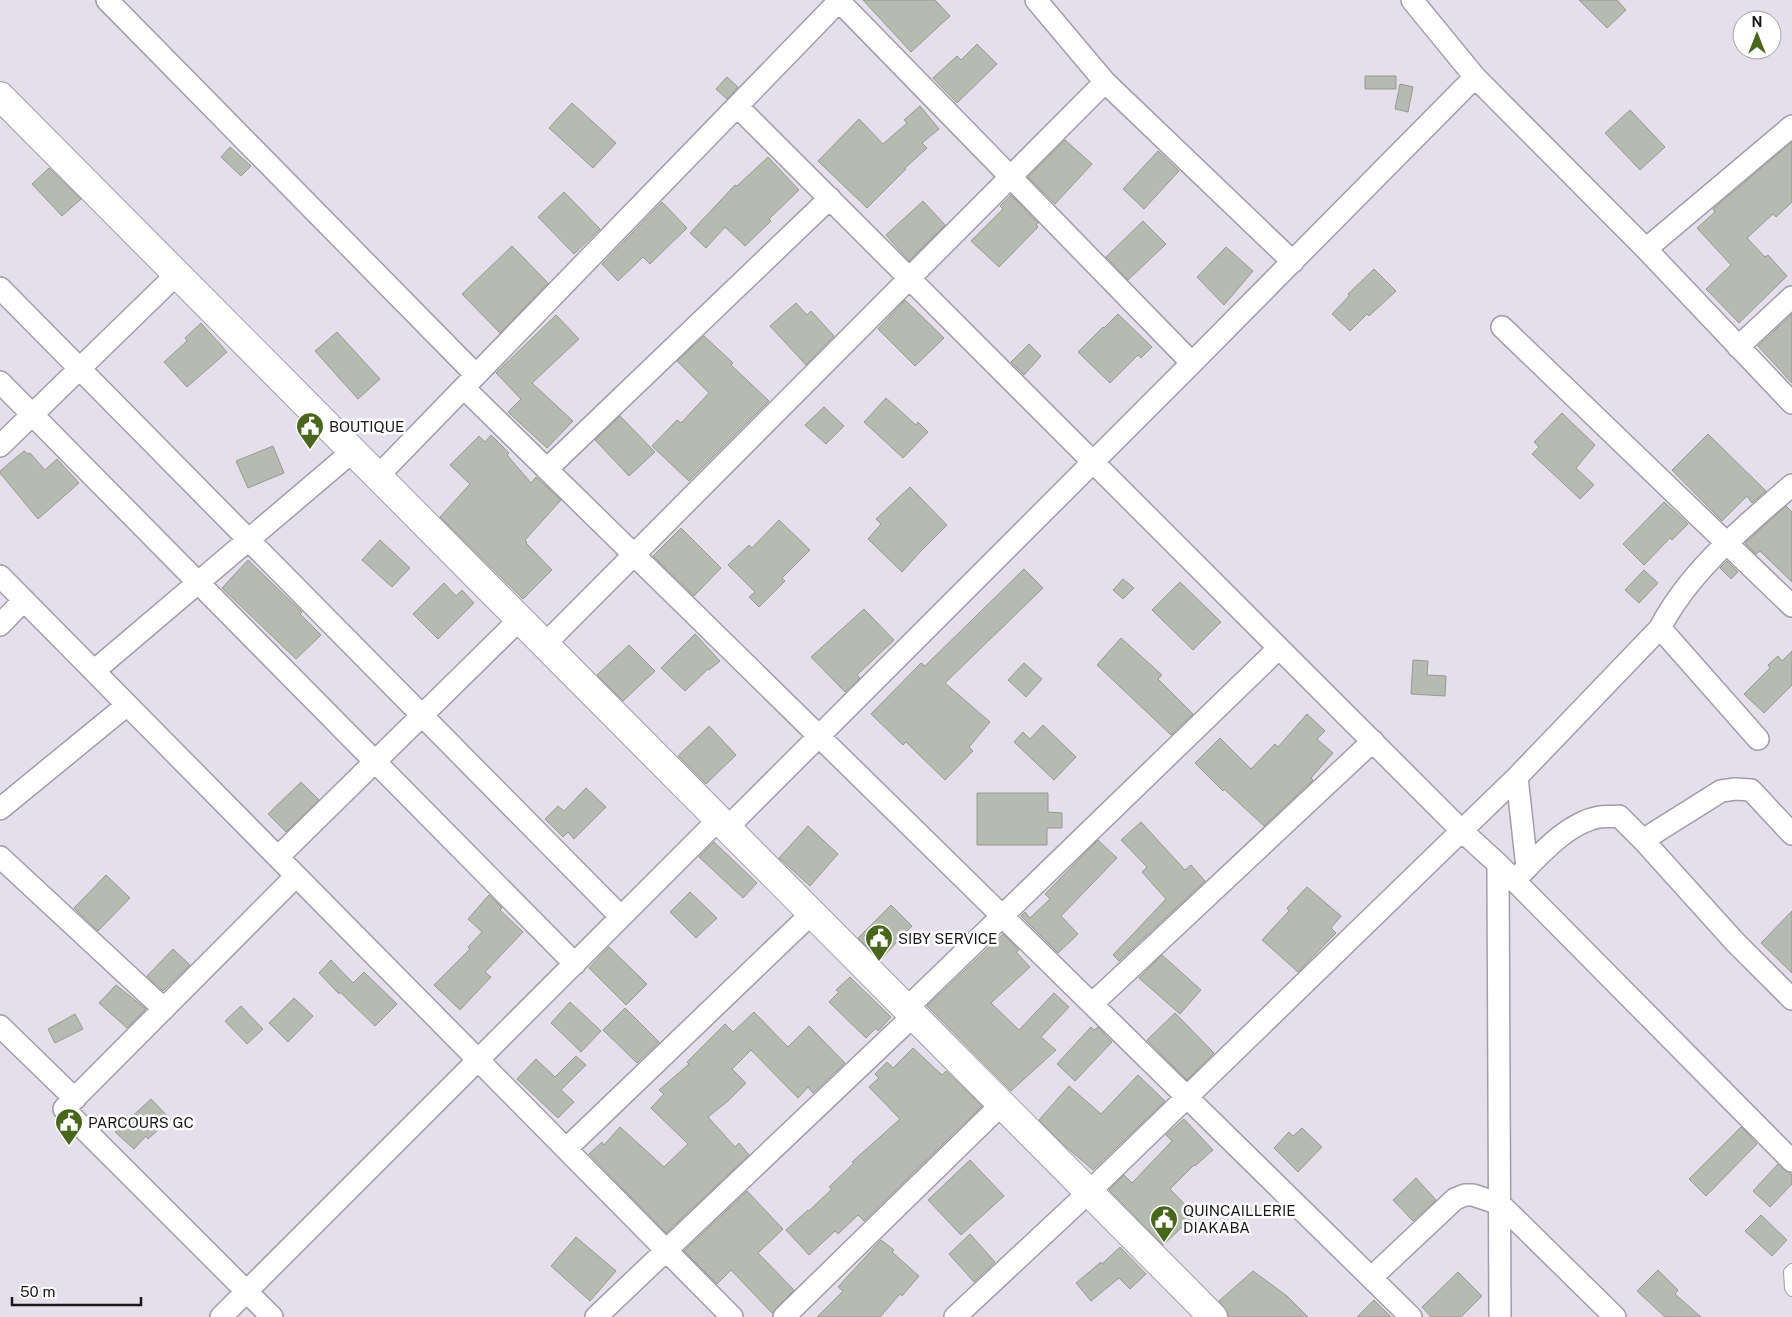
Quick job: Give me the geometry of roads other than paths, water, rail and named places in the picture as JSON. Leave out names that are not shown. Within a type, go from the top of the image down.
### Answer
[{"type":"street","points":[[107,0],[470,381],[547,469],[1411,1317]]},
{"type":"street","points":[[378,476],[839,0],[1192,363]]},
{"type":"street","points":[[1036,0],[1105,82],[1293,262]]},
{"type":"street","points":[[1412,0],[1475,77],[1646,249],[1792,403]]},
{"type":"street","points":[[221,1317],[621,917],[819,736],[1293,262],[1475,77]]},
{"type":"street","points":[[545,644],[1105,82]]},
{"type":"street","points":[[0,96],[1213,1317]]},
{"type":"street","points":[[738,106],[1462,831],[1498,864],[1521,874],[1792,1161]]},
{"type":"street","points":[[1646,249],[1792,126]]},
{"type":"street","points":[[547,469],[830,198]]},
{"type":"street","points":[[0,446],[177,274]]},
{"type":"street","points":[[0,288],[621,917]]},
{"type":"street","points":[[1738,347],[1792,297]]},
{"type":"street","points":[[1502,327],[1792,606]]},
{"type":"street","points":[[0,382],[575,964]]},
{"type":"street","points":[[94,671],[353,451]]},
{"type":"street","points":[[955,1317],[1089,1192],[1517,777],[1660,628],[1669,612],[1686,590],[1727,543],[1792,485]]},
{"type":"street","points":[[0,576],[732,1317]]},
{"type":"street","points":[[0,625],[24,600]]},
{"type":"street","points":[[278,857],[520,619]]},
{"type":"street","points":[[1660,628],[1758,739]]},
{"type":"street","points":[[596,1317],[910,1012],[1002,916],[1279,648]]},
{"type":"street","points":[[0,809],[127,704]]},
{"type":"street","points":[[1092,1004],[1373,742]]},
{"type":"street","points":[[1517,777],[1521,874]]},
{"type":"street","points":[[1643,840],[1721,791],[1735,789],[1750,790],[1792,834]]},
{"type":"street","points":[[1521,874],[1560,836],[1582,823],[1599,817],[1619,816],[1736,942],[1792,999]]},
{"type":"street","points":[[0,857],[164,1009]]},
{"type":"street","points":[[1498,864],[1500,1317]]},
{"type":"street","points":[[272,1317],[64,1109],[296,876]]},
{"type":"street","points":[[566,1149],[812,913]]},
{"type":"street","points":[[0,1026],[75,1099]]},
{"type":"street","points":[[784,1317],[1002,1104]]},
{"type":"street","points":[[1371,1278],[1455,1199],[1465,1195],[1473,1195],[1500,1204],[1615,1317]]},
{"type":"lane","points":[[1792,1269],[1789,1272],[1790,1288],[1792,1291]]},
{"type":"place","name":"BOUTIQUE","points":[[310,450]]},
{"type":"place","name":"SIBY SERVICE","points":[[879,962]]},
{"type":"place","name":"PARCOURS GC","points":[[69,1146]]},
{"type":"place","name":"QUINCAILLERIE DIAKABA","points":[[1164,1243]]}]
